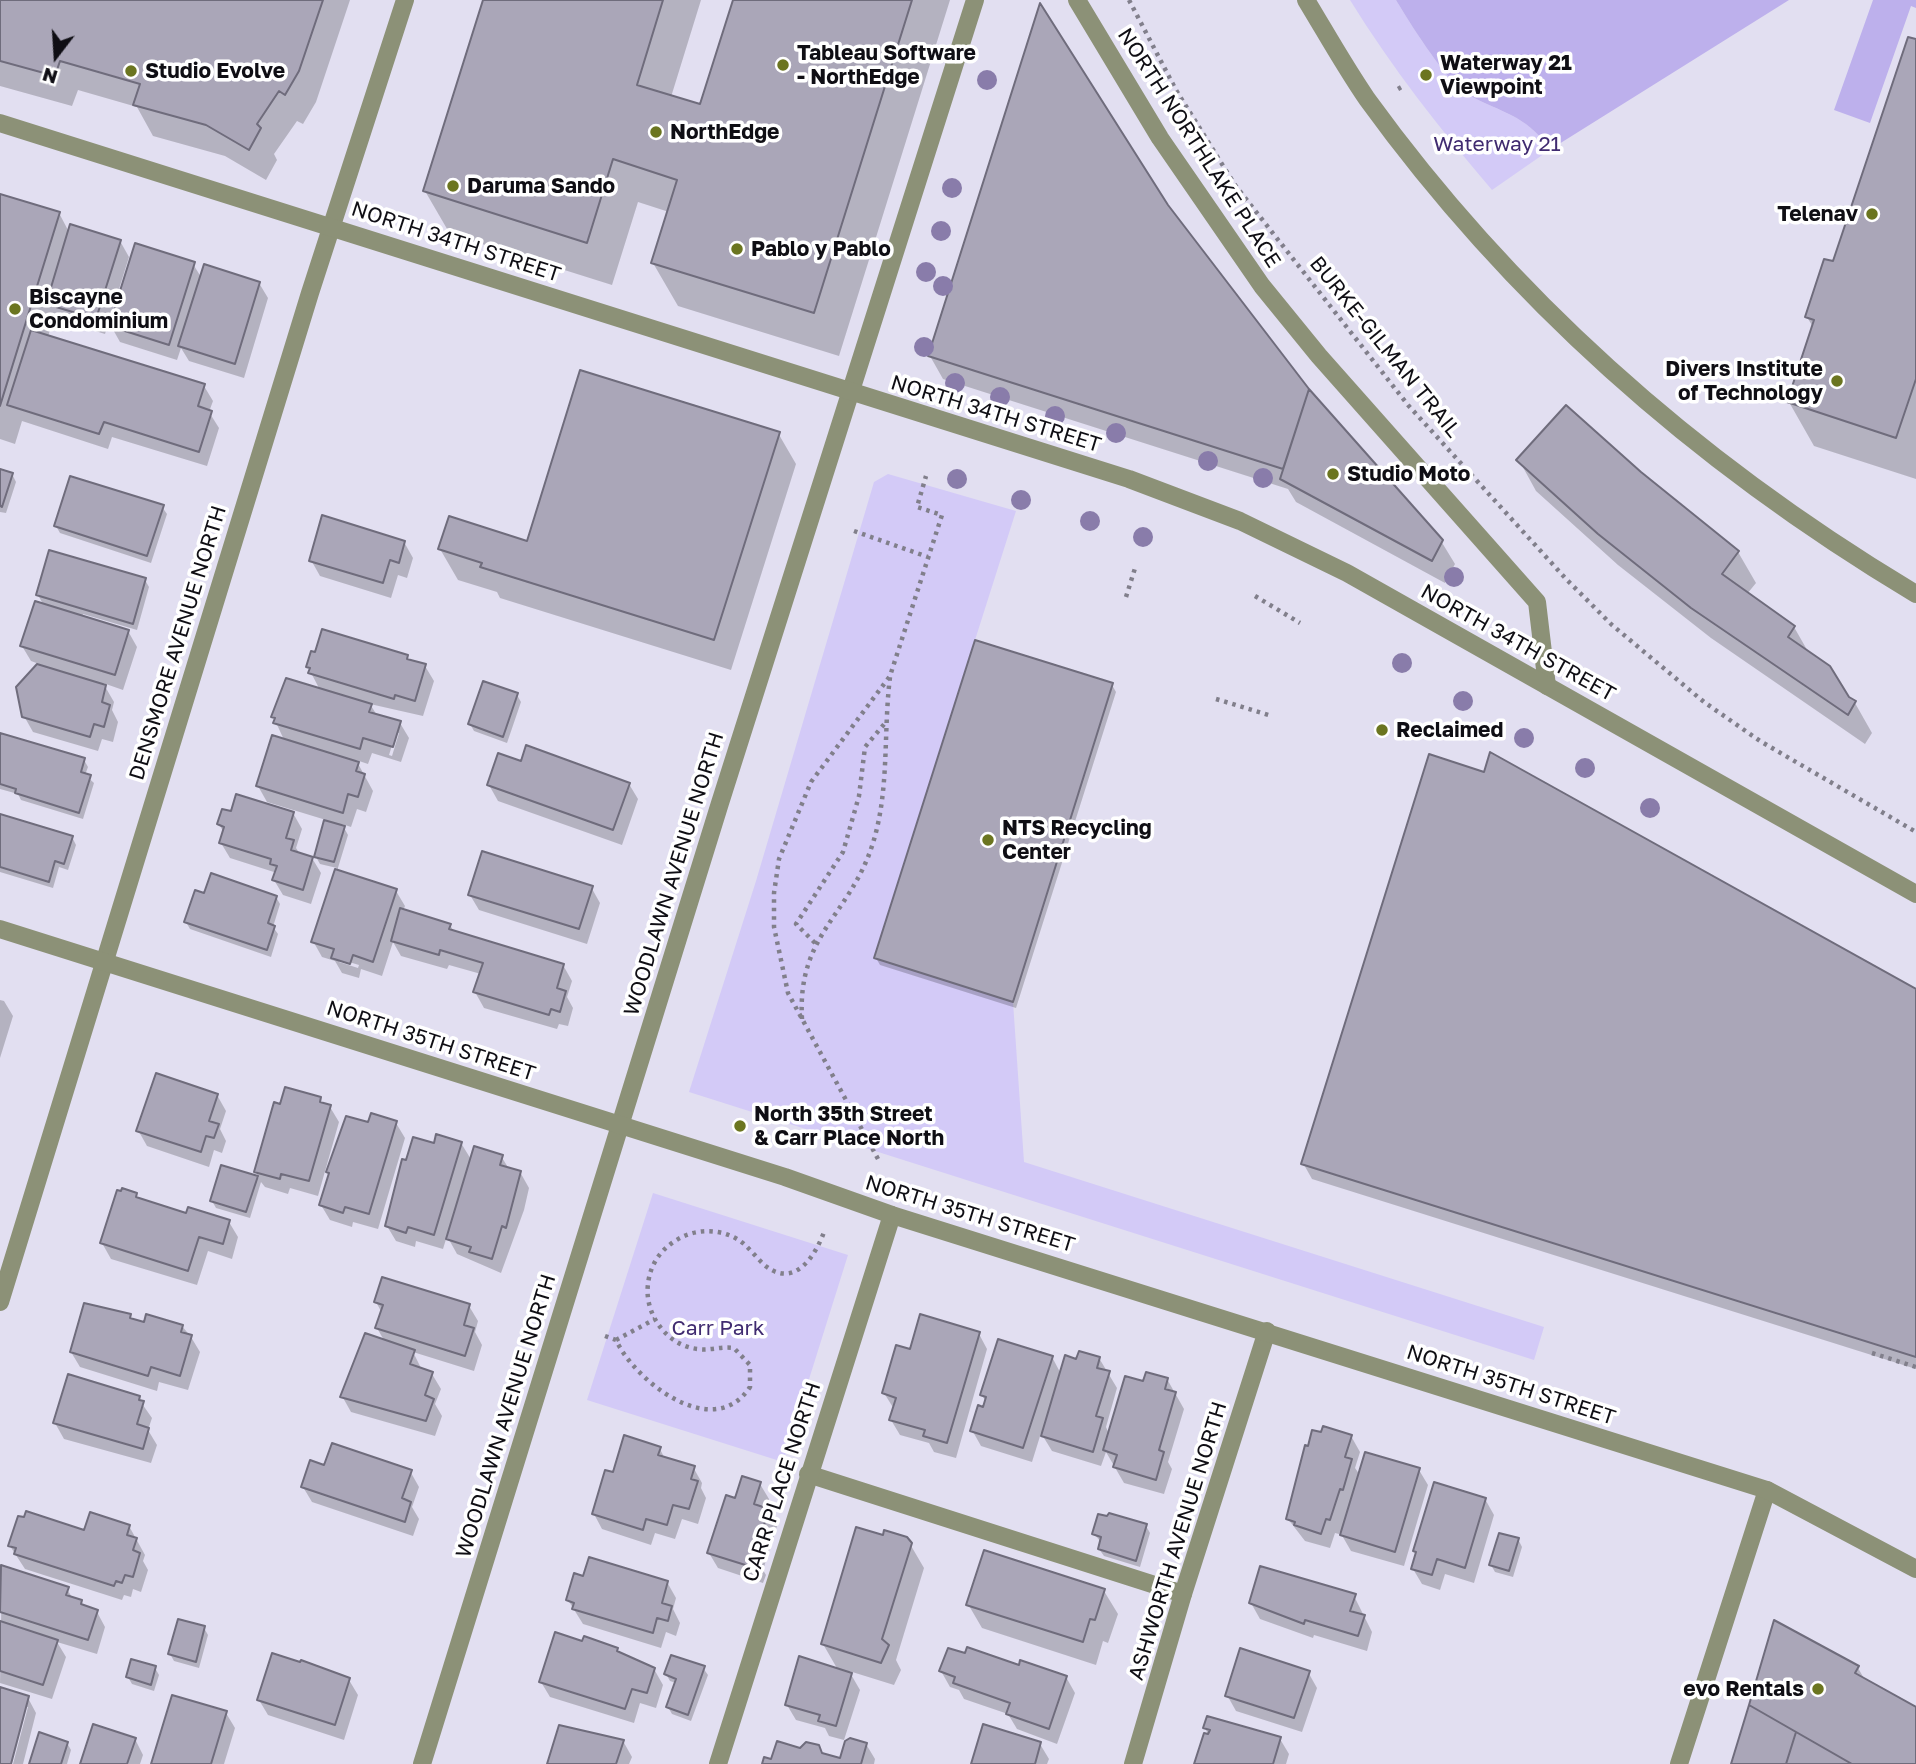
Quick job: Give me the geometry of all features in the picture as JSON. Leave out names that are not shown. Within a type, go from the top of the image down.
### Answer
[{"type":"street","name":"DENSMORE AVENUE NORTH","points":[[0,1302],[331,226],[404,0]]},
{"type":"street","name":"WOODLAWN AVENUE NORTH","points":[[422,1764],[849,392],[975,0]]},
{"type":"street","name":"NORTH NORTHLAKE PLACE","points":[[1077,0],[1160,138],[1262,286],[1319,356],[1537,602],[1547,686]]},
{"type":"street","points":[[1306,0],[1366,98],[1466,224],[1556,318],[1629,387],[1724,466],[1784,511],[1916,594]]},
{"type":"street","name":"NORTH 34TH STREET","points":[[0,123],[1129,479],[1240,522],[1347,573],[1916,894]]},
{"type":"street","name":"NORTH 35TH STREET","points":[[0,929],[620,1125],[892,1215],[1767,1490],[1916,1569]]},
{"type":"street","name":"CARR PLACE NORTH","points":[[718,1764],[892,1215]]},
{"type":"street","name":"ASHWORTH AVENUE NORTH","points":[[1133,1764],[1183,1594],[1267,1331]]},
{"type":"street","points":[[808,1474],[1183,1594]]},
{"type":"street","points":[[1679,1764],[1767,1490]]},
{"type":"path","name":"BURKE-GILMAN TRAIL","points":[[1129,0],[1176,90],[1235,186],[1408,405],[1566,580],[1612,625],[1704,702],[1760,741],[1916,832]]},
{"type":"path","points":[[1398,89],[1405,85]]},
{"type":"path","points":[[803,1024],[801,996],[805,969],[815,943],[854,886],[872,848],[883,808],[890,676],[942,515],[917,507],[926,475]]},
{"type":"path","points":[[854,531],[928,557]]},
{"type":"path","points":[[1126,597],[1136,565]]},
{"type":"path","points":[[1255,596],[1300,623]]},
{"type":"path","points":[[878,1159],[803,1024],[779,960],[774,927],[779,859],[811,782],[890,676]]},
{"type":"path","points":[[1216,699],[1272,716]]},
{"type":"path","points":[[815,943],[796,924],[843,852],[859,796],[864,747],[886,722]]},
{"type":"path","points":[[605,1336],[616,1340],[630,1366],[667,1396],[690,1405],[713,1407],[744,1396],[752,1376],[744,1355],[734,1348],[723,1346],[701,1350],[688,1348],[666,1334],[655,1319],[648,1302],[649,1276],[660,1253],[680,1237],[705,1231],[730,1236],[741,1242],[768,1267],[779,1272],[790,1272],[801,1269],[810,1260],[824,1232]]},
{"type":"path","points":[[616,1340],[655,1319]]},
{"type":"path","points":[[1872,1353],[1916,1367]]},
{"type":"green space","name":"Waterway 21","points":[[1350,0],[1396,0],[1429,51],[1459,87],[1467,94],[1521,121],[1551,149],[1492,190],[1417,98]]},
{"type":"green space","points":[[888,474],[1016,511],[874,958],[1013,1002],[1024,1162],[1544,1327],[1534,1360],[689,1092],[756,881],[874,482]]},
{"type":"green space","name":"Carr Park","points":[[653,1193],[848,1255],[783,1462],[587,1400]]},
{"type":"shaded area","points":[[1396,0],[1789,0],[1551,149],[1521,121],[1467,94],[1459,87],[1429,51]]},
{"type":"shaded area","points":[[1873,0],[1916,0],[1916,8],[1911,6],[1870,123],[1834,110]]},
{"type":"building","points":[[0,0],[323,0],[299,71],[285,95],[279,91],[257,124],[261,128],[249,150],[206,125],[133,105],[140,84],[60,61],[55,76],[0,61]]},
{"type":"building","name":"NorthEdge","points":[[483,0],[663,0],[637,85],[700,104],[733,0],[912,0],[814,313],[651,263],[677,180],[613,159],[587,243],[423,191]]},
{"type":"building","points":[[1040,3],[1168,205],[1309,389],[1283,469],[928,356]]},
{"type":"building","points":[[1908,37],[1916,39],[1916,379],[1896,438],[1787,402],[1814,320],[1805,317],[1824,259],[1833,261]]},
{"type":"building","name":"Biscayne Condominium","points":[[0,194],[60,212],[0,406]]},
{"type":"building","points":[[70,224],[121,240],[96,319],[46,304]]},
{"type":"building","points":[[135,243],[195,262],[169,345],[109,326]]},
{"type":"building","points":[[204,264],[260,282],[235,364],[178,346]]},
{"type":"building","points":[[31,330],[205,384],[198,406],[212,411],[199,452],[104,422],[99,434],[7,405]]},
{"type":"building","points":[[580,370],[780,432],[714,640],[480,567],[482,563],[438,549],[449,516],[527,541]]},
{"type":"building","name":"Studio Moto","points":[[1309,389],[1443,540],[1432,561],[1280,479]]},
{"type":"building","points":[[1566,405],[1641,472],[1739,551],[1722,574],[1795,626],[1788,637],[1830,666],[1849,697],[1856,701],[1848,715],[1691,608],[1598,534],[1516,460]]},
{"type":"building","points":[[0,469],[13,473],[2,507],[0,506]]},
{"type":"building","points":[[70,476],[164,505],[147,556],[54,526]]},
{"type":"building","points":[[322,515],[405,541],[399,563],[390,560],[383,583],[309,561]]},
{"type":"building","points":[[49,550],[146,578],[133,624],[36,595]]},
{"type":"building","points":[[35,601],[129,630],[115,675],[20,646]]},
{"type":"building","points":[[322,629],[408,655],[407,659],[426,664],[415,701],[395,695],[394,699],[308,673],[310,668],[306,667],[311,651],[315,652]]},
{"type":"building","name":"NTS Recycling Center","points":[[975,640],[1113,683],[1013,1002],[874,958]]},
{"type":"building","points":[[37,664],[106,685],[102,702],[110,705],[104,727],[94,724],[90,737],[22,717],[16,687]]},
{"type":"building","points":[[286,678],[372,704],[369,712],[401,721],[393,747],[363,738],[360,749],[273,723],[275,718],[271,717]]},
{"type":"building","points":[[483,681],[518,693],[503,737],[468,724]]},
{"type":"building","points":[[0,733],[85,758],[81,772],[91,775],[79,813],[15,793],[16,789],[0,784]]},
{"type":"building","points":[[272,735],[359,762],[356,771],[365,774],[358,797],[348,794],[343,813],[256,786]]},
{"type":"building","points":[[526,745],[630,783],[613,830],[487,785],[498,753],[521,761]]},
{"type":"building","points":[[1490,752],[1916,989],[1916,1357],[1301,1164],[1429,754],[1484,772]]},
{"type":"building","points":[[236,794],[294,812],[286,838],[294,840],[291,850],[313,857],[303,890],[272,880],[277,866],[270,864],[271,859],[219,843],[224,827],[217,824],[222,809],[231,811]]},
{"type":"building","points":[[0,814],[73,836],[64,864],[55,861],[49,882],[0,867]]},
{"type":"building","points":[[324,820],[345,826],[334,862],[314,857]]},
{"type":"building","points":[[482,851],[593,886],[579,929],[468,895]]},
{"type":"building","points":[[335,869],[397,889],[373,962],[353,955],[350,964],[331,958],[334,949],[311,942]]},
{"type":"building","points":[[211,873],[277,896],[268,923],[275,926],[267,950],[184,922],[195,890],[204,893]]},
{"type":"building","points":[[400,908],[451,924],[449,929],[564,964],[557,988],[566,991],[560,1012],[551,1009],[549,1015],[473,992],[483,963],[440,950],[439,955],[391,941]]},
{"type":"building","points":[[156,1073],[218,1094],[209,1121],[219,1124],[214,1138],[206,1136],[201,1152],[136,1131]]},
{"type":"building","points":[[285,1087],[321,1097],[320,1102],[331,1105],[309,1181],[281,1174],[280,1179],[254,1172],[274,1102],[280,1104]]},
{"type":"building","points":[[371,1113],[397,1121],[369,1214],[345,1207],[343,1213],[319,1205],[329,1173],[326,1172],[346,1116],[368,1122]]},
{"type":"building","points":[[436,1134],[462,1142],[434,1235],[408,1227],[406,1233],[385,1226],[402,1159],[406,1160],[413,1137],[434,1143]]},
{"type":"building","points":[[474,1146],[503,1155],[500,1165],[521,1171],[506,1228],[502,1226],[492,1259],[469,1252],[471,1247],[446,1239]]},
{"type":"building","points":[[221,1165],[258,1176],[246,1212],[210,1201]]},
{"type":"building","points":[[122,1188],[137,1193],[136,1197],[186,1213],[188,1207],[230,1220],[223,1244],[199,1237],[188,1271],[100,1243],[117,1190],[121,1191]]},
{"type":"building","points":[[382,1277],[470,1304],[464,1325],[474,1328],[465,1356],[375,1328],[383,1305],[374,1302]]},
{"type":"building","points":[[84,1303],[131,1314],[130,1318],[144,1322],[146,1314],[183,1325],[181,1332],[192,1335],[180,1376],[151,1367],[148,1376],[70,1352]]},
{"type":"building","points":[[920,1314],[980,1332],[947,1443],[923,1436],[925,1430],[889,1420],[896,1398],[882,1393],[896,1345],[910,1349]]},
{"type":"building","points":[[365,1333],[415,1350],[410,1364],[433,1372],[425,1395],[434,1399],[426,1421],[340,1397]]},
{"type":"building","points":[[998,1339],[1053,1356],[1023,1448],[970,1431],[978,1405],[983,1407],[986,1397],[980,1395]]},
{"type":"building","points":[[1079,1351],[1100,1357],[1097,1368],[1110,1371],[1096,1416],[1103,1418],[1093,1452],[1041,1436],[1065,1355],[1076,1359]]},
{"type":"building","points":[[1146,1372],[1168,1378],[1165,1389],[1176,1392],[1159,1450],[1164,1452],[1156,1480],[1113,1467],[1117,1455],[1103,1450],[1125,1376],[1143,1381]]},
{"type":"building","points":[[68,1374],[140,1396],[139,1400],[144,1401],[137,1424],[149,1428],[143,1449],[53,1423]]},
{"type":"building","points":[[1323,1426],[1352,1435],[1345,1457],[1352,1459],[1343,1490],[1340,1489],[1330,1520],[1326,1519],[1321,1534],[1294,1525],[1295,1522],[1286,1519],[1305,1445],[1308,1446],[1312,1430],[1321,1432]]},
{"type":"building","points":[[624,1435],[661,1447],[658,1455],[695,1466],[691,1479],[698,1481],[689,1509],[673,1505],[667,1525],[646,1519],[643,1530],[592,1514],[605,1470],[613,1472]]},
{"type":"building","points":[[332,1443],[412,1470],[402,1498],[411,1502],[405,1522],[301,1487],[310,1460],[324,1465]]},
{"type":"building","points":[[1365,1452],[1420,1468],[1395,1552],[1340,1535]]},
{"type":"building","points":[[742,1476],[761,1482],[754,1504],[769,1509],[754,1557],[758,1558],[755,1568],[707,1553],[726,1495],[735,1498]]},
{"type":"building","points":[[1434,1482],[1486,1498],[1465,1568],[1437,1559],[1432,1575],[1411,1569],[1416,1552],[1413,1551]]},
{"type":"building","points":[[26,1511],[84,1530],[90,1512],[130,1525],[127,1535],[137,1538],[133,1550],[140,1553],[133,1577],[125,1575],[122,1583],[116,1581],[114,1586],[14,1554],[16,1548],[8,1546],[18,1516],[24,1517]]},
{"type":"building","points":[[1109,1513],[1147,1524],[1136,1561],[1098,1549],[1101,1537],[1092,1534],[1098,1514],[1107,1516]]},
{"type":"building","points":[[856,1527],[883,1535],[884,1530],[907,1537],[912,1543],[882,1639],[889,1645],[881,1663],[821,1644]]},
{"type":"building","points":[[1499,1533],[1519,1538],[1509,1571],[1489,1565]]},
{"type":"building","points":[[984,1550],[1105,1589],[1095,1620],[1090,1619],[1083,1642],[966,1605]]},
{"type":"building","points":[[589,1557],[668,1581],[662,1603],[672,1606],[668,1621],[657,1618],[653,1633],[572,1609],[574,1603],[566,1600],[574,1573],[583,1576]]},
{"type":"building","points":[[1,1565],[69,1587],[66,1595],[82,1600],[81,1604],[98,1610],[88,1640],[0,1612]]},
{"type":"building","points":[[1260,1566],[1356,1594],[1350,1611],[1365,1615],[1358,1636],[1305,1620],[1304,1624],[1249,1603]]},
{"type":"building","points":[[178,1619],[205,1626],[196,1662],[168,1654]]},
{"type":"building","name":"evo Rentals","points":[[1774,1620],[1859,1666],[1855,1673],[1916,1707],[1916,1764],[1852,1764],[1749,1705]]},
{"type":"building","points":[[0,1621],[58,1640],[43,1685],[0,1671]]},
{"type":"building","points":[[555,1632],[582,1641],[584,1636],[618,1648],[617,1651],[655,1668],[647,1693],[632,1689],[625,1709],[539,1682]]},
{"type":"building","points":[[967,1647],[1019,1665],[1020,1660],[1067,1676],[1049,1729],[1006,1714],[1010,1703],[953,1683],[955,1677],[939,1671],[948,1648],[965,1653]]},
{"type":"building","points":[[1240,1648],[1310,1671],[1294,1718],[1225,1696]]},
{"type":"building","points":[[272,1653],[300,1662],[301,1660],[350,1678],[335,1725],[257,1700]]},
{"type":"building","points":[[671,1655],[705,1666],[688,1715],[666,1707],[676,1679],[664,1674]]},
{"type":"building","points":[[799,1656],[852,1673],[836,1726],[818,1721],[820,1715],[785,1705]]},
{"type":"building","points":[[131,1659],[156,1666],[151,1685],[126,1677]]},
{"type":"building","points":[[0,1687],[29,1696],[11,1764],[0,1764]]},
{"type":"building","points":[[172,1695],[227,1711],[211,1764],[151,1764]]},
{"type":"building","points":[[1749,1705],[1796,1732],[1786,1764],[1731,1764]]},
{"type":"building","points":[[1207,1716],[1281,1737],[1273,1764],[1194,1764],[1204,1733],[1208,1734],[1210,1730],[1203,1728]]},
{"type":"building","points":[[93,1724],[136,1738],[127,1764],[80,1764]]},
{"type":"building","points":[[983,1724],[1041,1742],[1035,1764],[971,1764]]},
{"type":"building","points":[[559,1725],[624,1740],[616,1764],[547,1764]]},
{"type":"building","points":[[39,1732],[68,1742],[61,1764],[29,1764]]},
{"type":"building","points":[[1796,1732],[1852,1764],[1786,1764]]},
{"type":"building","points":[[850,1738],[867,1743],[861,1764],[762,1764],[764,1757],[771,1759],[777,1741],[800,1748],[806,1742],[819,1745],[822,1753],[840,1758],[845,1741]]},
{"type":"place","name":"Tableau Software - NorthEdge","points":[[783,65]]},
{"type":"place","name":"Studio Evolve","points":[[131,71]]},
{"type":"place","name":"Waterway 21 Viewpoint","points":[[1426,75]]},
{"type":"place","name":"NorthEdge","points":[[656,132]]},
{"type":"place","name":"Daruma Sando","points":[[453,186]]},
{"type":"place","name":"Telenav","points":[[1872,214]]},
{"type":"place","name":"Pablo y Pablo","points":[[737,249]]},
{"type":"place","name":"Biscayne Condominium","points":[[15,309]]},
{"type":"place","name":"Divers Institute of Technology","points":[[1837,381]]},
{"type":"place","name":"Studio Moto","points":[[1333,474]]},
{"type":"place","name":"Reclaimed","points":[[1382,730]]},
{"type":"place","name":"NTS Recycling Center","points":[[988,840]]},
{"type":"place","name":"North 35th Street & Carr Place North","points":[[740,1126]]},
{"type":"place","name":"evo Rentals","points":[[1818,1689]]}]
